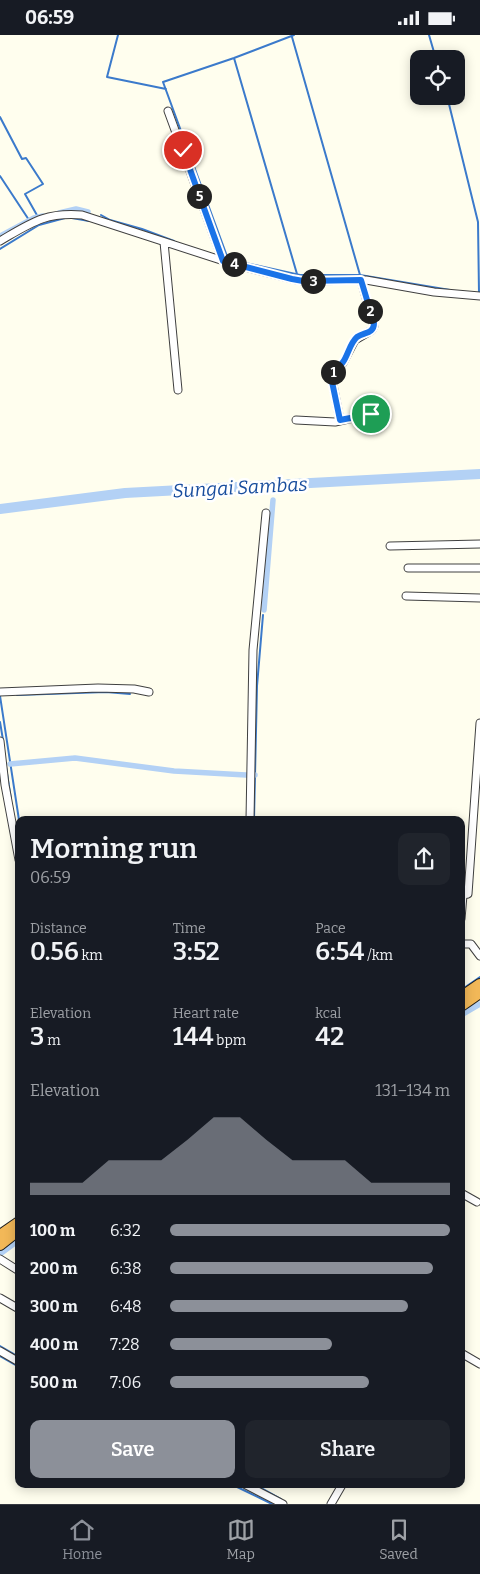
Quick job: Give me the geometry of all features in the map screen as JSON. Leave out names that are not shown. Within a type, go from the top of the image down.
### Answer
[{"type":"highway","points":[[465,994],[480,984]]},
{"type":"highway","points":[[465,1003],[480,993]]},
{"type":"highway","points":[[0,1235],[15,1230]]},
{"type":"highway","points":[[0,1245],[15,1232]]},
{"type":"street","points":[[168,111],[223,261]]},
{"type":"street","points":[[0,241],[41,219],[66,214],[89,217],[223,261],[292,279],[303,281],[375,281],[434,292],[480,296]]},
{"type":"street","points":[[164,242],[178,390]]},
{"type":"street","points":[[340,420],[331,375],[343,363],[356,337],[372,330],[374,326],[361,280]]},
{"type":"street","points":[[296,420],[335,422],[371,414]]},
{"type":"street","points":[[250,816],[253,650],[266,513]]},
{"type":"street","points":[[390,546],[480,544]]},
{"type":"street","points":[[408,568],[480,569]]},
{"type":"street","points":[[406,596],[480,598]]},
{"type":"street","points":[[0,692],[98,688],[134,689],[149,692]]},
{"type":"street","points":[[465,895],[468,894],[480,723]]},
{"type":"street","points":[[0,741],[15,837]]},
{"type":"street","points":[[465,944],[471,944],[480,956]]},
{"type":"street","points":[[465,1195],[477,1202]]},
{"type":"street","points":[[0,1259],[15,1268]]},
{"type":"street","points":[[0,1298],[15,1307]]},
{"type":"street","points":[[0,1351],[15,1360]]},
{"type":"street","points":[[465,1355],[480,1364]]},
{"type":"street","points":[[252,1488],[283,1504]]},
{"type":"street","points":[[331,1504],[340,1488]]},
{"type":"waterway","points":[[118,35],[107,77],[166,89]]},
{"type":"waterway","points":[[228,259],[163,82],[294,35]]},
{"type":"waterway","points":[[429,35],[433,50]]},
{"type":"waterway","points":[[292,37],[360,275]]},
{"type":"waterway","points":[[234,58],[297,274]]},
{"type":"waterway","points":[[449,105],[478,222],[479,293]]},
{"type":"waterway","points":[[0,117],[22,159],[26,158],[43,184],[25,194],[38,217]]},
{"type":"waterway","points":[[0,176],[29,220]]},
{"type":"waterway","points":[[59,213],[76,209],[88,212]]},
{"type":"waterway","points":[[101,215],[110,220],[174,241]]},
{"type":"waterway","points":[[0,236],[34,218],[43,216]]},
{"type":"waterway","points":[[0,249],[39,225],[65,218]]},
{"type":"waterway","points":[[72,218],[89,221]]},
{"type":"waterway","points":[[232,260],[300,275],[360,275],[450,290]]},
{"type":"waterway","name":"Sungai Sambas","points":[[0,509],[125,493],[480,474]]},
{"type":"waterway","points":[[264,610],[273,500]]},
{"type":"waterway","points":[[254,816],[257,686],[263,615]]},
{"type":"waterway","points":[[17,695],[106,692],[130,694]]},
{"type":"waterway","points":[[0,696],[18,816]]},
{"type":"waterway","points":[[0,722],[3,740]]},
{"type":"waterway","points":[[10,764],[75,758],[174,771],[246,775]]},
{"type":"waterway","points":[[6,767],[11,799]]},
{"type":"waterway","points":[[465,987],[480,977]]},
{"type":"waterway","points":[[465,1013],[480,1004]]},
{"type":"waterway","points":[[0,1254],[15,1243]]},
{"type":"waterway","points":[[0,1346],[15,1355]]},
{"type":"waterway","points":[[0,1356],[15,1365]]},
{"type":"waterway","points":[[239,1488],[272,1504]]},
{"type":"waterway","points":[[261,1488],[281,1499]]},
{"type":"route","points":[[183,150],[223,261],[303,281],[361,280],[374,328],[356,337],[343,363],[332,373],[331,377],[340,420],[371,414]]}]
